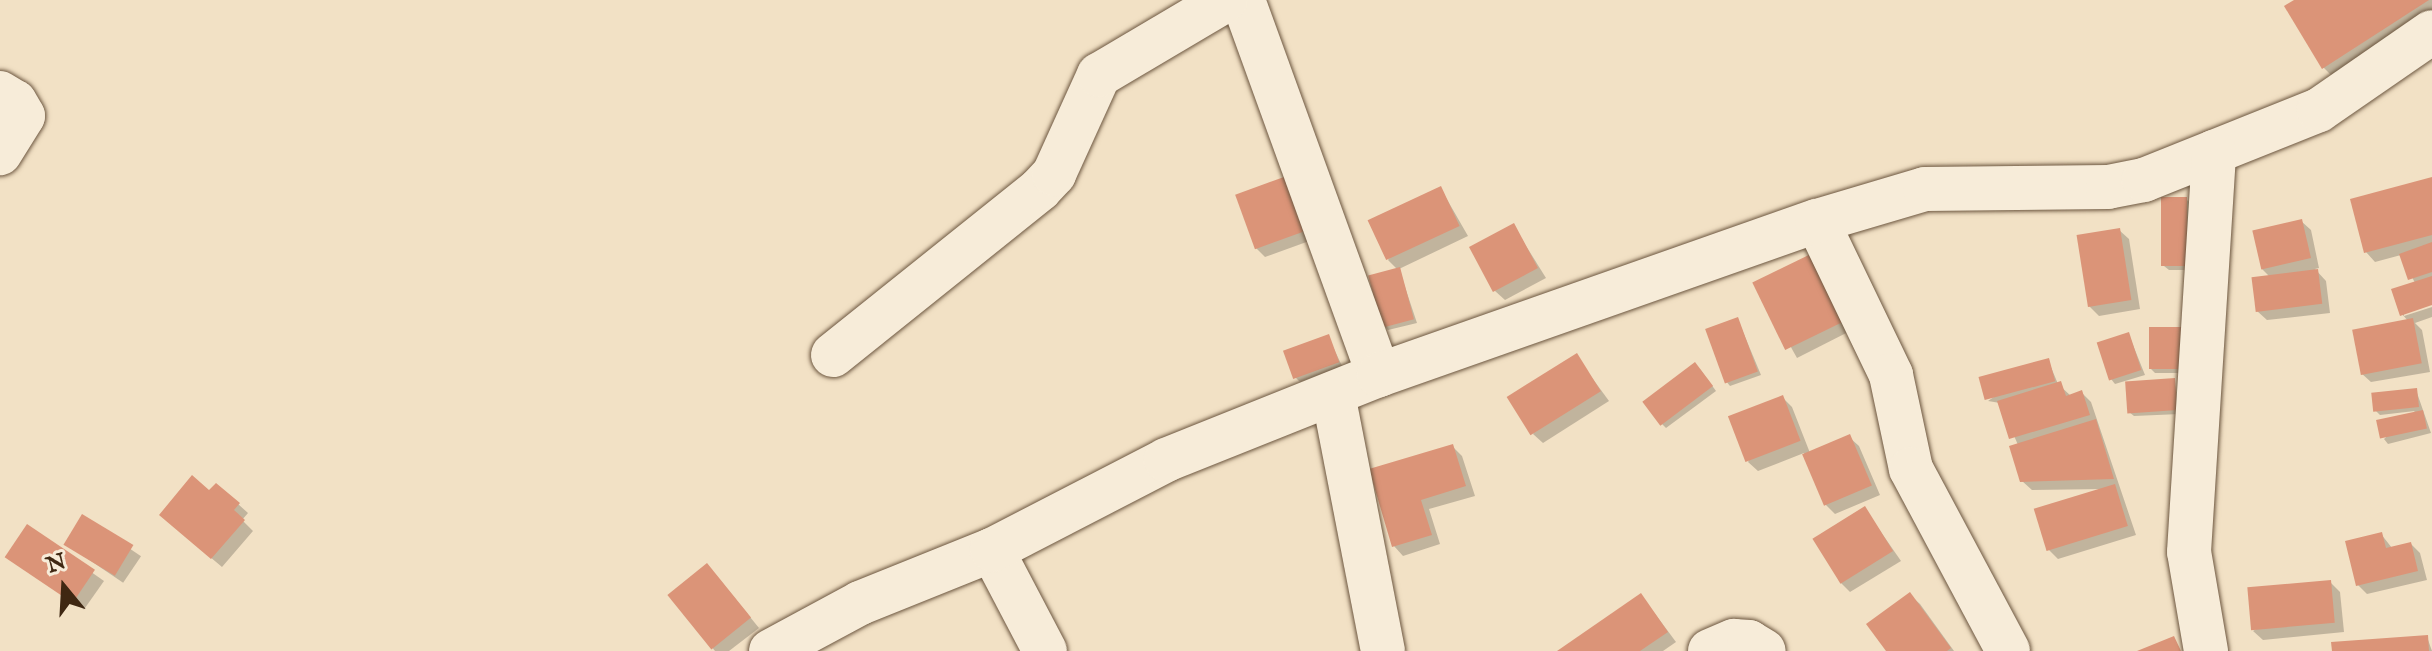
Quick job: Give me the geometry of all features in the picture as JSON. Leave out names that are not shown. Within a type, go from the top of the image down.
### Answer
[{"type":"street","points":[[833,355],[1040,189],[1054,174],[1099,75],[1226,0]]},
{"type":"street","points":[[1243,0],[1379,375]]},
{"type":"street","points":[[771,651],[860,603],[992,550],[1166,460],[1379,375],[1817,221],[1925,189],[2108,187],[2144,180],[2333,102],[2432,32]]},
{"type":"street","points":[[0,93],[15,102],[23,116],[0,153]]},
{"type":"street","points":[[2206,651],[2189,552],[2214,152]]},
{"type":"street","points":[[1817,221],[1891,375],[1911,469],[2008,651]]},
{"type":"street","points":[[1333,394],[1387,647]]},
{"type":"street","points":[[992,550],[1045,651]]},
{"type":"street","points":[[1710,651],[1734,641],[1749,642],[1764,651]]},
{"type":"building","points":[[2294,0],[2429,0],[2322,69],[2284,6]]},
{"type":"building","points":[[1284,177],[1304,232],[1255,249],[1235,195]]},
{"type":"building","points":[[2432,177],[2432,235],[2364,253],[2350,199]]},
{"type":"building","points":[[1441,186],[1460,226],[1386,260],[1368,220]]},
{"type":"building","points":[[2161,197],[2187,197],[2187,266],[2161,266]]},
{"type":"building","points":[[2302,219],[2311,258],[2261,269],[2252,230]]},
{"type":"building","points":[[1514,223],[1538,268],[1493,292],[1469,247]]},
{"type":"building","points":[[2120,228],[2131,300],[2088,307],[2077,235]]},
{"type":"building","points":[[2432,242],[2432,272],[2408,280],[2399,254]]},
{"type":"building","points":[[1817,251],[1850,318],[1785,350],[1752,283]]},
{"type":"building","points":[[1400,267],[1414,319],[1382,328],[1368,276]]},
{"type":"building","points":[[2318,269],[2322,304],[2256,312],[2251,277]]},
{"type":"building","points":[[2432,276],[2432,305],[2400,316],[2391,289]]},
{"type":"building","points":[[1738,317],[1758,372],[1725,383],[1705,329]]},
{"type":"building","points":[[2413,318],[2422,363],[2361,375],[2352,330]]},
{"type":"building","points":[[2149,327],[2184,327],[2184,369],[2149,369]]},
{"type":"building","points":[[2129,332],[2141,370],[2109,381],[2097,343]]},
{"type":"building","points":[[1329,334],[1339,362],[1293,379],[1283,351]]},
{"type":"building","points":[[1577,353],[1601,391],[1530,435],[1507,397]]},
{"type":"building","points":[[2049,358],[2055,381],[1985,400],[1978,377]]},
{"type":"building","points":[[1695,362],[1713,386],[1660,426],[1642,402]]},
{"type":"building","points":[[2175,378],[2177,410],[2127,413],[2125,381]]},
{"type":"building","points":[[2061,381],[2066,396],[2082,390],[2090,415],[2009,439],[1997,401]]},
{"type":"building","points":[[2417,388],[2419,407],[2373,412],[2371,393]]},
{"type":"building","points":[[1783,395],[1801,441],[1745,462],[1728,416]]},
{"type":"building","points":[[2423,410],[2427,429],[2380,439],[2376,420]]},
{"type":"building","points":[[2096,419],[2114,479],[2020,482],[2009,446]]},
{"type":"building","points":[[1850,434],[1872,486],[1824,506],[1802,454]]},
{"type":"building","points":[[1453,444],[1466,486],[1421,500],[1432,535],[1392,547],[1369,469]]},
{"type":"building","points":[[192,475],[209,490],[216,483],[240,503],[234,510],[245,520],[211,559],[159,515]]},
{"type":"building","points":[[2115,484],[2128,526],[2047,551],[2034,509]]},
{"type":"building","points":[[1865,506],[1893,551],[1841,584],[1812,539]]},
{"type":"building","points":[[82,514],[133,545],[115,576],[63,545]]},
{"type":"building","points":[[27,524],[95,570],[73,603],[5,557]]},
{"type":"building","points":[[2382,532],[2386,548],[2411,542],[2418,571],[2356,586],[2345,541]]},
{"type":"building","points":[[707,563],[751,617],[711,649],[667,595]]},
{"type":"building","points":[[2331,580],[2335,623],[2251,630],[2247,587]]},
{"type":"building","points":[[1910,592],[1951,648],[1947,651],[1886,651],[1866,624]]},
{"type":"building","points":[[1641,593],[1668,632],[1640,651],[1557,651]]},
{"type":"building","points":[[2428,635],[2429,651],[2332,651],[2331,642]]},
{"type":"building","points":[[2174,636],[2181,651],[2137,651]]}]
